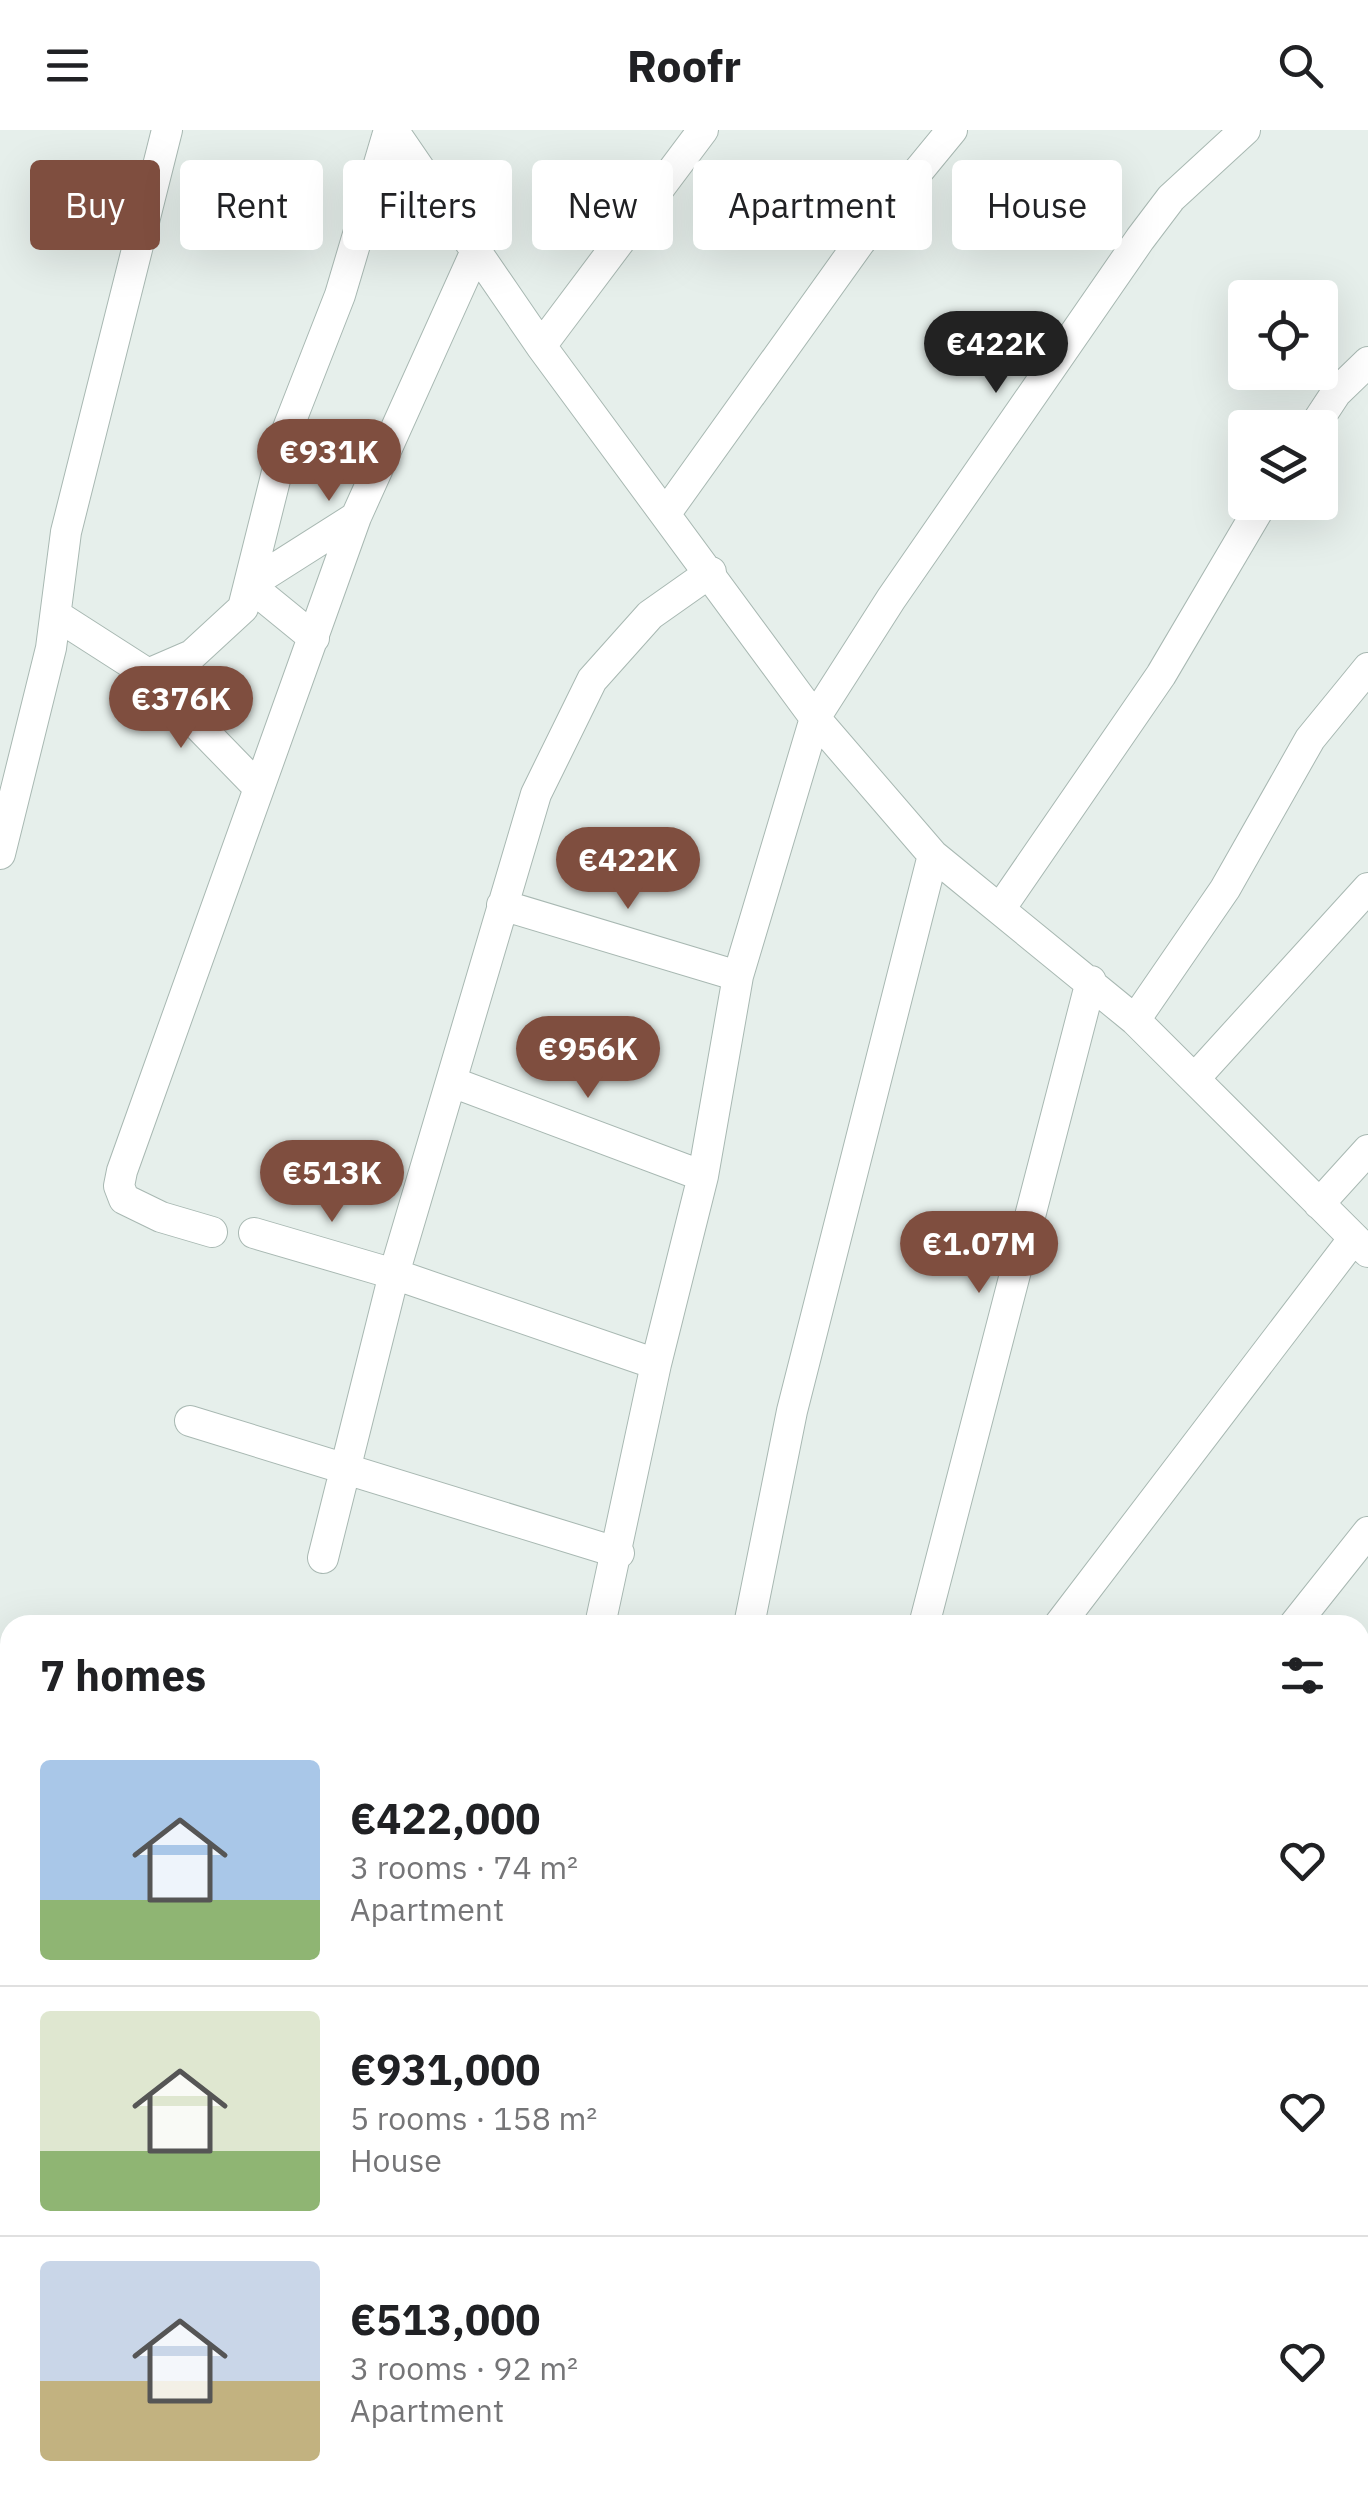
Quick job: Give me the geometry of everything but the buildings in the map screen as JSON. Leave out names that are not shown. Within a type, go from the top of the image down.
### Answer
[{"type":"street","points":[[0,854],[56,615],[66,532],[166,130]]},
{"type":"street","points":[[148,674],[192,655],[225,630],[243,608],[288,428],[340,296],[391,130]]},
{"type":"street","points":[[391,130],[541,346],[815,718],[933,856],[1136,1020],[1361,1245],[1067,1615]]},
{"type":"street","points":[[541,346],[703,130]]},
{"type":"street","points":[[666,512],[860,242],[952,130]]},
{"type":"street","points":[[603,1615],[619,1554],[656,1364],[703,1176],[738,976],[815,718],[891,599],[1140,238],[1171,198],[1245,130]]},
{"type":"street","points":[[212,1232],[161,1217],[124,1198],[119,1186],[257,786],[356,517],[475,253]]},
{"type":"street","points":[[1325,410],[1368,362]]},
{"type":"street","points":[[249,586],[356,517]]},
{"type":"street","points":[[1000,910],[1160,675],[1252,520]]},
{"type":"street","points":[[323,1558],[394,1274],[536,794],[592,680],[650,615],[711,572]]},
{"type":"street","points":[[249,586],[314,638]]},
{"type":"street","points":[[56,615],[148,674],[257,786]]},
{"type":"street","points":[[1136,1020],[1225,889],[1310,739],[1368,668]]},
{"type":"street","points":[[751,1615],[792,1411],[933,856]]},
{"type":"street","points":[[1196,1077],[1368,888]]},
{"type":"street","points":[[502,905],[738,976]]},
{"type":"street","points":[[927,1615],[1090,981]]},
{"type":"street","points":[[452,1082],[703,1176]]},
{"type":"street","points":[[1319,1204],[1368,1150]]},
{"type":"street","points":[[254,1233],[394,1274],[656,1364]]},
{"type":"street","points":[[190,1421],[619,1554]]},
{"type":"street","points":[[1302,1615],[1368,1532]]}]
